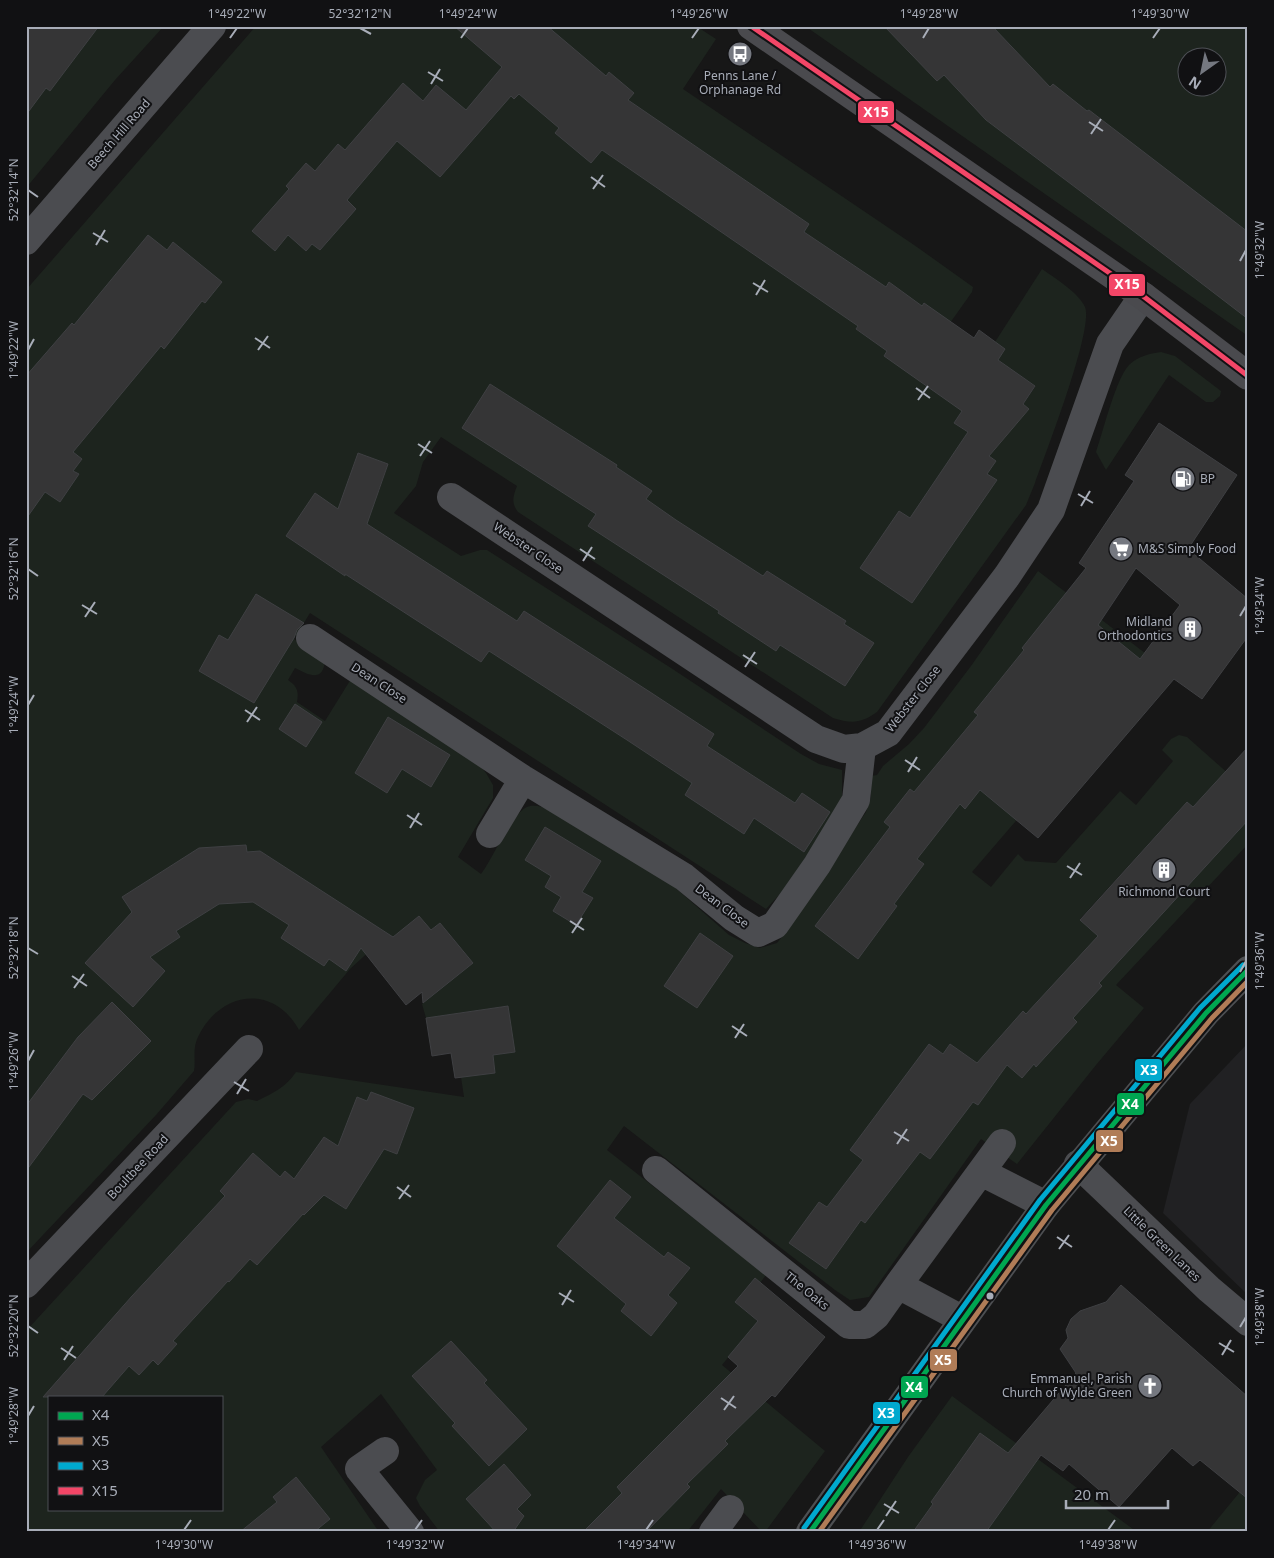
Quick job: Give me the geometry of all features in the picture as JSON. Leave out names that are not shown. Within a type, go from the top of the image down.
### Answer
[{"type":"main road","points":[[751,26],[1143,296],[1248,376]]},
{"type":"main road","points":[[810,1532],[1046,1205],[1078,1164],[1206,1012],[1248,970]]},
{"type":"street","name":"Beech Hill Road","points":[[26,241],[212,26]]},
{"type":"street","name":"Webster Close","points":[[451,497],[816,739],[844,749],[862,747],[888,734],[1007,576],[1051,510],[1110,344],[1143,296]]},
{"type":"street","name":"Dean Close","points":[[310,638],[523,778],[684,877],[734,918],[758,933],[775,925],[816,865],[856,800],[862,747]]},
{"type":"street","points":[[490,834],[523,778]]},
{"type":"street","name":"Boultbee Road","points":[[26,1284],[249,1049]]},
{"type":"street","points":[[962,1320],[898,1286],[1002,1143]]},
{"type":"street","name":"Little Green Lanes","points":[[1078,1164],[1209,1290],[1248,1322]]},
{"type":"street","name":"The Oaks","points":[[656,1170],[849,1324],[865,1325],[876,1316],[898,1286]]},
{"type":"street","points":[[981,1172],[1046,1205]]},
{"type":"street","points":[[385,1451],[359,1469],[410,1532]]},
{"type":"street","points":[[713,1532],[730,1509]]},
{"type":"shaded area","points":[[26,26],[164,26],[115,80],[26,188]]},
{"type":"shaded area","points":[[256,26],[696,26],[716,39],[683,89],[973,287],[972,292],[945,330],[916,314],[908,296],[889,282],[856,329],[887,351],[884,356],[985,379],[954,423],[992,448],[1029,409],[1023,404],[1035,387],[998,360],[995,342],[1042,269],[1078,296],[1085,307],[1086,320],[1076,365],[1058,421],[1026,505],[877,712],[861,720],[851,722],[833,718],[518,512],[514,506],[513,499],[517,486],[441,437],[423,462],[416,486],[394,513],[461,556],[480,550],[487,550],[801,754],[819,764],[842,770],[842,802],[836,814],[780,894],[766,909],[310,613],[294,639],[325,660],[324,667],[318,674],[310,675],[295,668],[288,680],[297,689],[297,702],[325,721],[351,679],[476,761],[486,773],[493,785],[493,798],[458,857],[481,874],[509,827],[521,811],[530,806],[541,807],[550,810],[670,883],[729,935],[760,948],[777,943],[789,928],[866,812],[871,797],[871,776],[877,775],[883,766],[909,744],[924,728],[971,666],[1038,571],[1154,660],[972,872],[991,887],[1018,854],[1025,861],[1056,863],[1120,791],[1136,805],[1173,761],[1162,750],[1171,739],[1179,735],[1187,737],[1248,791],[1248,803],[1221,777],[1193,807],[1187,802],[1080,919],[1121,958],[1248,820],[1248,844],[1116,985],[1144,1008],[1017,1164],[981,1139],[869,1297],[850,1300],[835,1290],[624,1126],[607,1150],[766,1275],[760,1283],[755,1278],[735,1302],[773,1334],[748,1333],[722,1365],[825,1451],[765,1532],[762,1532],[721,1489],[687,1532],[440,1532],[416,1498],[425,1480],[437,1470],[381,1394],[321,1447],[379,1532],[26,1532],[26,1331],[236,1102],[248,1099],[257,1101],[263,1098],[283,1086],[296,1072],[464,1097],[461,1077],[495,1073],[493,1055],[515,1052],[507,1006],[426,1018],[422,1004],[473,963],[440,923],[431,930],[419,916],[377,950],[374,947],[350,969],[299,1030],[288,1015],[275,1005],[261,999],[233,1002],[219,1010],[198,1037],[195,1046],[194,1071],[156,1115],[26,1253],[26,290]],"holes":[[[358,453],[388,464],[379,491],[348,480]]]},
{"type":"shaded area","points":[[805,26],[1248,26],[1248,336]]},
{"type":"shaded area","points":[[1161,352],[1175,356],[1221,391],[1220,396],[1213,402],[1206,402],[1169,375],[1106,470],[1096,452],[1119,381],[1129,365],[1136,359]]},
{"type":"shaded area","points":[[1248,1043],[1248,1295],[1163,1213],[1190,1104]]},
{"type":"shaded area","points":[[952,1396],[1137,1532],[859,1532],[908,1457]]},
{"type":"shaded area","points":[[1248,1482],[1248,1532],[1207,1532]]},
{"type":"building","points":[[26,26],[99,26],[50,91],[46,88],[26,115]]},
{"type":"building","points":[[454,26],[547,26],[606,76],[609,72],[634,93],[628,100],[809,224],[804,232],[886,287],[889,282],[922,306],[924,303],[974,338],[979,330],[1005,349],[998,360],[1035,386],[1023,404],[1029,409],[989,456],[996,461],[987,474],[997,480],[912,603],[860,568],[899,511],[910,518],[968,432],[954,423],[962,411],[884,356],[887,351],[856,329],[858,326],[602,150],[591,163],[555,133],[559,128],[519,94],[514,99],[511,96],[440,177],[397,141],[347,200],[356,209],[320,250],[312,244],[306,251],[288,235],[275,251],[252,231],[289,189],[286,186],[306,163],[315,171],[338,144],[345,150],[403,83],[423,101],[436,85],[466,110],[502,67]]},
{"type":"building","points":[[884,26],[992,26],[1050,87],[1053,84],[1087,111],[1089,110],[1248,232],[1248,319],[986,120],[944,75],[937,81]]},
{"type":"building","points":[[148,235],[167,250],[173,242],[222,282],[205,303],[202,301],[164,349],[161,346],[73,452],[82,459],[73,471],[79,474],[60,502],[45,492],[26,519],[26,376],[72,323],[74,325]]},
{"type":"building","points":[[490,384],[617,465],[616,467],[652,491],[646,499],[676,520],[763,576],[767,571],[846,621],[844,624],[874,643],[845,686],[780,645],[776,651],[718,613],[719,611],[588,526],[596,514],[462,428]]},
{"type":"building","points":[[1159,423],[1237,475],[1188,549],[1248,599],[1248,636],[1202,699],[1174,679],[1038,838],[980,790],[965,809],[960,804],[917,859],[924,864],[894,904],[897,906],[858,959],[815,926],[890,827],[884,822],[910,789],[914,792],[978,715],[974,712],[1086,568],[1079,563],[1134,481],[1125,475]],"holes":[[[1136,568],[1180,605],[1140,659],[1098,625]]]},
{"type":"building","points":[[358,453],[388,464],[367,524],[517,621],[524,611],[650,692],[714,734],[707,746],[795,803],[802,793],[830,812],[804,852],[754,818],[744,834],[685,795],[692,783],[627,740],[489,651],[481,662],[345,574],[345,576],[286,536],[315,493],[338,509]]},
{"type":"building","points":[[256,594],[304,623],[297,630],[254,703],[199,671],[219,635],[228,640]]},
{"type":"building","points":[[295,704],[322,722],[306,747],[279,729]]},
{"type":"building","points":[[388,717],[450,755],[431,787],[402,769],[387,793],[355,773]]},
{"type":"building","points":[[1248,747],[1248,820],[1099,983],[1102,986],[1073,1018],[1077,1022],[1036,1067],[1034,1064],[1022,1078],[1007,1065],[978,1105],[973,1102],[930,1159],[920,1152],[865,1223],[861,1220],[826,1269],[789,1243],[819,1202],[827,1207],[863,1160],[850,1150],[929,1044],[943,1054],[950,1044],[977,1063],[1023,1011],[1026,1014],[1098,936],[1080,920],[1187,802],[1193,807]]},
{"type":"building","points":[[545,827],[601,861],[582,892],[593,898],[576,925],[553,911],[561,897],[545,887],[551,876],[525,860]]},
{"type":"building","points":[[246,845],[247,852],[260,851],[393,937],[419,916],[431,930],[440,923],[473,963],[423,1003],[422,992],[406,1005],[361,948],[346,971],[329,959],[324,966],[281,938],[289,925],[253,902],[219,904],[176,931],[180,937],[150,957],[165,971],[133,1007],[85,963],[132,912],[122,897],[199,848]]},
{"type":"building","points":[[700,933],[733,956],[697,1008],[664,986]]},
{"type":"building","points":[[112,1002],[151,1041],[92,1100],[83,1094],[26,1171],[26,1106],[78,1037]]},
{"type":"building","points":[[508,1006],[515,1052],[493,1055],[495,1073],[455,1078],[451,1053],[432,1056],[426,1018]]},
{"type":"building","points":[[371,1092],[414,1108],[397,1154],[384,1149],[346,1209],[324,1195],[303,1214],[257,1265],[250,1259],[228,1281],[173,1341],[177,1344],[158,1365],[153,1360],[139,1375],[129,1366],[103,1396],[43,1397],[132,1296],[225,1196],[220,1191],[253,1153],[280,1177],[285,1171],[294,1179],[324,1137],[338,1146],[357,1097],[367,1101]]},
{"type":"building","points":[[610,1180],[631,1197],[614,1218],[664,1257],[668,1252],[690,1268],[668,1295],[677,1303],[651,1336],[621,1311],[626,1304],[557,1246]]},
{"type":"building","points":[[755,1278],[825,1337],[775,1397],[772,1395],[725,1441],[728,1444],[687,1484],[690,1487],[646,1532],[583,1532],[622,1493],[617,1487],[738,1366],[728,1357],[758,1321],[735,1302]]},
{"type":"building","name":"Emmanuel, Parish Church of Wylde Green","points":[[1121,1285],[1248,1397],[1248,1499],[1200,1460],[1193,1466],[1172,1448],[1119,1507],[1069,1464],[1063,1471],[1041,1455],[986,1532],[913,1532],[933,1504],[931,1502],[980,1433],[1008,1453],[1076,1373],[1060,1349],[1068,1338],[1066,1330],[1071,1319],[1080,1311],[1106,1302]]},
{"type":"building","points":[[451,1341],[487,1380],[484,1383],[527,1429],[489,1466],[452,1426],[455,1423],[412,1376]]},
{"type":"building","points":[[504,1464],[531,1495],[517,1509],[524,1516],[513,1532],[496,1532],[466,1499]]},
{"type":"building","points":[[296,1477],[330,1519],[314,1532],[240,1532],[277,1502],[273,1497]]},
{"type":"transit line","name":"X15","points":[[751,26],[1143,296],[1248,376]]},
{"type":"transit line","name":"X3","points":[[804,1528],[1040,1200],[1200,1008],[1243,965]]},
{"type":"transit line","name":"X4","points":[[810,1532],[1046,1205],[1206,1013],[1248,970]]},
{"type":"transit line","name":"X5","points":[[819,1532],[1052,1210],[1212,1018],[1248,981]]},
{"type":"place","name":"Penns Lane / Orphanage Rd","points":[[740,54]]},
{"type":"place","name":"BP","points":[[1183,479]]},
{"type":"place","name":"M&S Simply Food","points":[[1121,549]]},
{"type":"place","name":"Midland Orthodontics","points":[[1190,629]]},
{"type":"place","name":"Richmond Court","points":[[1164,870]]},
{"type":"place","name":"Emmanuel, Parish Church of Wylde Green","points":[[1150,1386]]}]
